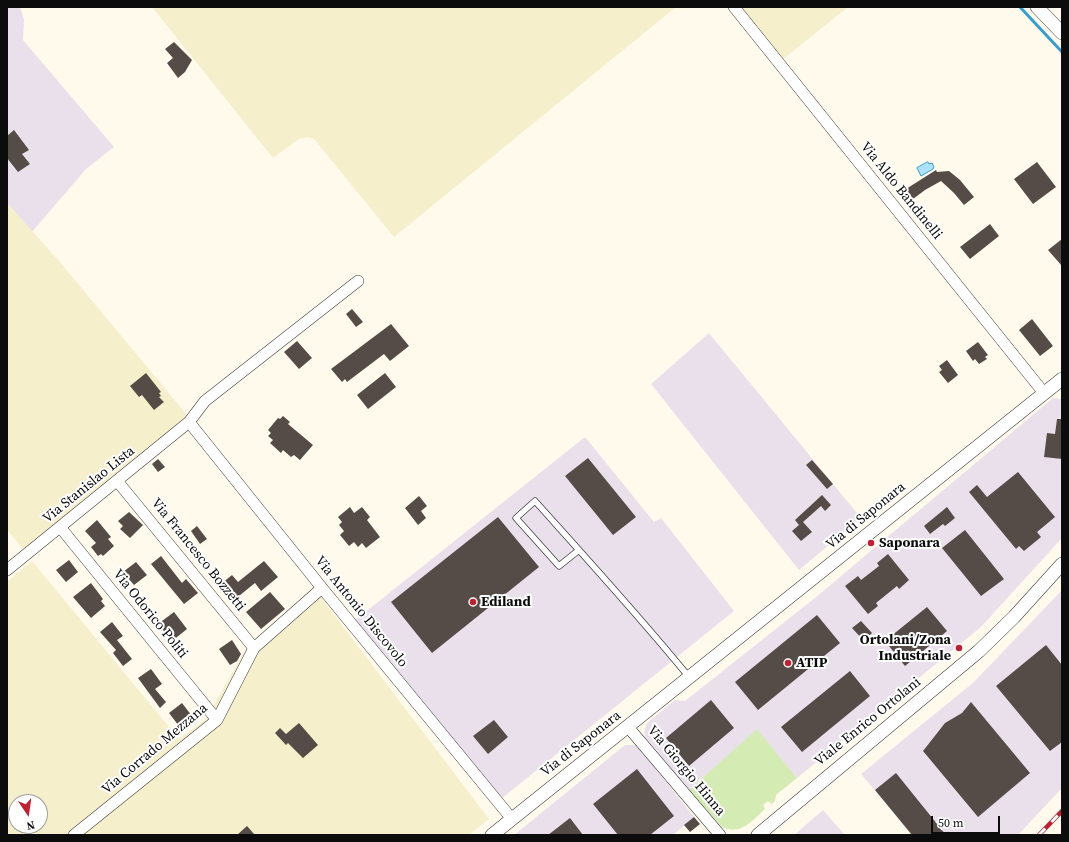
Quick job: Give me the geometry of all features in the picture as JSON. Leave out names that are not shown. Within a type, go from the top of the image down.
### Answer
[{"type":"street","name":"Via Aldo Bandinelli","points":[[734,7],[1044,393]]},
{"type":"street","points":[[1037,7],[1062,33]]},
{"type":"street","name":"Via Stanislao Lista","points":[[7,570],[118,482],[189,422],[205,401],[358,281]]},
{"type":"street","name":"Via di Saponara","points":[[492,835],[628,727],[685,673],[1062,379]]},
{"type":"street","name":"Via Antonio Discovolo","points":[[189,422],[322,588],[512,818]]},
{"type":"street","name":"Via Francesco Bozzetti","points":[[118,482],[254,648]]},
{"type":"street","name":"Via Odorico Politi","points":[[60,527],[217,720]]},
{"type":"street","name":"Viale Enrico Ortolani","points":[[758,835],[769,824],[979,651],[1014,617],[1062,564]]},
{"type":"street","name":"Via Corrado Mezzana","points":[[74,835],[217,720],[254,648],[322,588]]},
{"type":"street","name":"Via Giorgio Hinna","points":[[628,727],[720,835]]},
{"type":"lane","points":[[579,550],[559,566],[516,518],[535,501],[579,550],[675,660],[685,673]]},
{"type":"shaded area","points":[[7,7],[20,7],[24,20],[23,40],[114,147],[86,169],[32,232],[7,203]]},
{"type":"shaded area","points":[[152,7],[676,7],[394,237],[314,139],[308,137],[299,139],[273,158]]},
{"type":"shaded area","points":[[738,7],[848,7],[782,60]]},
{"type":"shaded area","points":[[7,203],[59,261],[187,415],[185,422],[24,550],[7,530]]},
{"type":"shaded area","points":[[709,333],[861,518],[799,570],[651,384]]},
{"type":"shaded area","points":[[1053,398],[1062,399],[1062,538],[981,627],[797,778],[757,730],[689,790],[645,737],[644,732],[647,723],[675,700],[685,701],[816,597]]},
{"type":"shaded area","points":[[585,437],[654,522],[661,518],[734,611],[501,799],[354,621]]},
{"type":"shaded area","points":[[32,561],[179,739],[205,720],[246,649],[313,587],[489,819],[469,835],[7,835],[7,582]]},
{"type":"shaded area","points":[[1062,590],[1062,788],[1018,835],[912,835],[861,774],[974,682]]},
{"type":"shaded area","points":[[625,745],[637,745],[694,817],[673,835],[514,835]]},
{"type":"shaded area","points":[[823,810],[845,835],[794,835]]},
{"type":"green space","points":[[757,729],[797,778],[776,795],[775,801],[772,804],[768,801],[763,805],[765,809],[745,826],[734,830],[728,829],[722,827],[689,790]]},
{"type":"water","points":[[928,162],[929,164],[932,163],[934,167],[933,169],[921,176],[917,168]]},
{"type":"building","points":[[174,42],[192,60],[185,72],[178,78],[167,63],[173,58],[165,49]]},
{"type":"building","points":[[14,130],[29,150],[22,154],[30,164],[18,172],[7,158],[7,136]]},
{"type":"building","points":[[1037,162],[1056,187],[1033,204],[1014,179]]},
{"type":"building","points":[[936,170],[937,172],[949,171],[960,180],[974,197],[964,205],[941,181],[913,199],[906,189]]},
{"type":"building","points":[[990,224],[999,236],[970,259],[960,247]]},
{"type":"building","points":[[1062,239],[1062,266],[1048,250]]},
{"type":"building","points":[[352,309],[363,322],[356,327],[346,314]]},
{"type":"building","points":[[1032,319],[1053,346],[1040,356],[1019,330]]},
{"type":"building","points":[[391,324],[409,346],[390,361],[384,354],[347,382],[345,379],[342,382],[331,369]]},
{"type":"building","points":[[297,341],[312,358],[299,369],[284,352]]},
{"type":"building","points":[[978,342],[988,355],[985,357],[987,359],[979,364],[975,359],[973,361],[966,351]]},
{"type":"building","points":[[947,360],[958,375],[948,383],[939,372],[942,370],[939,366]]},
{"type":"building","points":[[146,373],[161,392],[159,393],[161,396],[159,397],[164,402],[154,410],[142,395],[139,397],[130,386]]},
{"type":"building","points":[[385,373],[396,387],[368,409],[357,395]]},
{"type":"building","points":[[283,416],[290,422],[288,424],[313,445],[300,460],[294,455],[291,457],[283,450],[281,453],[270,443],[273,440],[268,436],[271,433],[268,430],[278,418],[280,419]]},
{"type":"building","points":[[1057,419],[1062,419],[1062,459],[1044,457],[1047,433],[1055,434]]},
{"type":"building","points":[[588,458],[636,517],[613,535],[565,476]]},
{"type":"building","points":[[158,459],[165,467],[158,472],[152,464]]},
{"type":"building","points":[[812,460],[833,484],[827,489],[806,465]]},
{"type":"building","points":[[1018,472],[1055,517],[1037,532],[1041,537],[1024,551],[1019,546],[1016,549],[969,492],[977,485],[987,497]]},
{"type":"building","points":[[822,495],[831,505],[825,511],[821,506],[803,522],[812,532],[801,541],[792,531],[799,525],[795,520]]},
{"type":"building","points":[[419,496],[427,506],[421,511],[426,518],[418,525],[405,508]]},
{"type":"building","points":[[350,507],[354,513],[362,507],[370,517],[367,520],[380,537],[366,548],[362,543],[358,547],[354,542],[349,546],[340,535],[344,531],[339,525],[342,522],[338,517]]},
{"type":"building","points":[[947,507],[955,518],[945,526],[943,524],[930,534],[924,526]]},
{"type":"building","points":[[129,512],[143,525],[130,538],[120,529],[123,526],[118,521]]},
{"type":"building","points":[[498,517],[539,567],[432,653],[391,602]]},
{"type":"building","points":[[97,520],[111,537],[108,539],[114,546],[103,556],[101,554],[98,556],[91,547],[96,543],[85,531]]},
{"type":"building","points":[[197,526],[207,539],[200,544],[191,531]]},
{"type":"building","points":[[965,530],[1004,579],[981,596],[942,548]]},
{"type":"building","points":[[888,554],[909,580],[899,589],[897,586],[876,603],[878,606],[868,614],[845,586],[858,576],[861,580],[879,566],[877,563]]},
{"type":"building","points":[[161,556],[182,583],[186,579],[198,593],[184,604],[151,564]]},
{"type":"building","points":[[69,560],[78,572],[66,582],[56,570]]},
{"type":"building","points":[[264,561],[278,577],[261,591],[255,583],[234,600],[221,584],[232,575],[238,582]]},
{"type":"building","points":[[136,562],[147,575],[134,585],[123,572]]},
{"type":"building","points":[[91,583],[103,599],[101,601],[105,606],[91,618],[73,597]]},
{"type":"building","points":[[270,592],[285,609],[261,629],[246,612]]},
{"type":"building","points":[[927,607],[947,631],[905,666],[885,641]]},
{"type":"building","points":[[174,612],[187,629],[172,641],[158,624]]},
{"type":"building","name":"ATIP","points":[[817,615],[840,643],[758,710],[735,682]]},
{"type":"building","points":[[861,621],[872,633],[864,641],[852,628]]},
{"type":"building","points":[[112,622],[123,636],[117,640],[132,659],[123,666],[113,653],[116,650],[100,632]]},
{"type":"building","points":[[232,640],[241,654],[237,661],[230,665],[219,649]]},
{"type":"building","points":[[1046,645],[1062,665],[1062,742],[1050,751],[996,686]]},
{"type":"building","points":[[151,669],[162,684],[155,689],[166,702],[160,708],[138,678]]},
{"type":"building","points":[[850,671],[870,696],[802,752],[781,727]]},
{"type":"building","points":[[711,700],[734,728],[689,766],[666,738]]},
{"type":"building","points":[[971,702],[1030,773],[978,817],[923,751],[945,723],[962,713]]},
{"type":"building","points":[[182,703],[195,720],[182,730],[169,713]]},
{"type":"building","points":[[494,720],[508,737],[488,754],[473,736]]},
{"type":"building","points":[[299,723],[318,745],[303,758],[288,743],[286,745],[275,733],[280,728],[286,734]]},
{"type":"building","points":[[637,769],[674,816],[650,835],[618,835],[593,804]]},
{"type":"building","points":[[896,773],[946,835],[912,835],[875,790]]},
{"type":"building","points":[[694,817],[700,824],[690,832],[684,825]]},
{"type":"building","points":[[570,818],[583,835],[548,835]]},
{"type":"building","points":[[247,826],[255,835],[237,835]]},
{"type":"waterway","points":[[1020,7],[1062,52]]},
{"type":"railway","points":[[1039,835],[1062,811]]},
{"type":"place","name":"Saponara","points":[[871,543]]},
{"type":"place","name":"Ediland","points":[[473,602]]},
{"type":"place","name":"Ortolani/Zona Industriale","points":[[959,648]]},
{"type":"place","name":"ATIP","points":[[788,663]]}]
